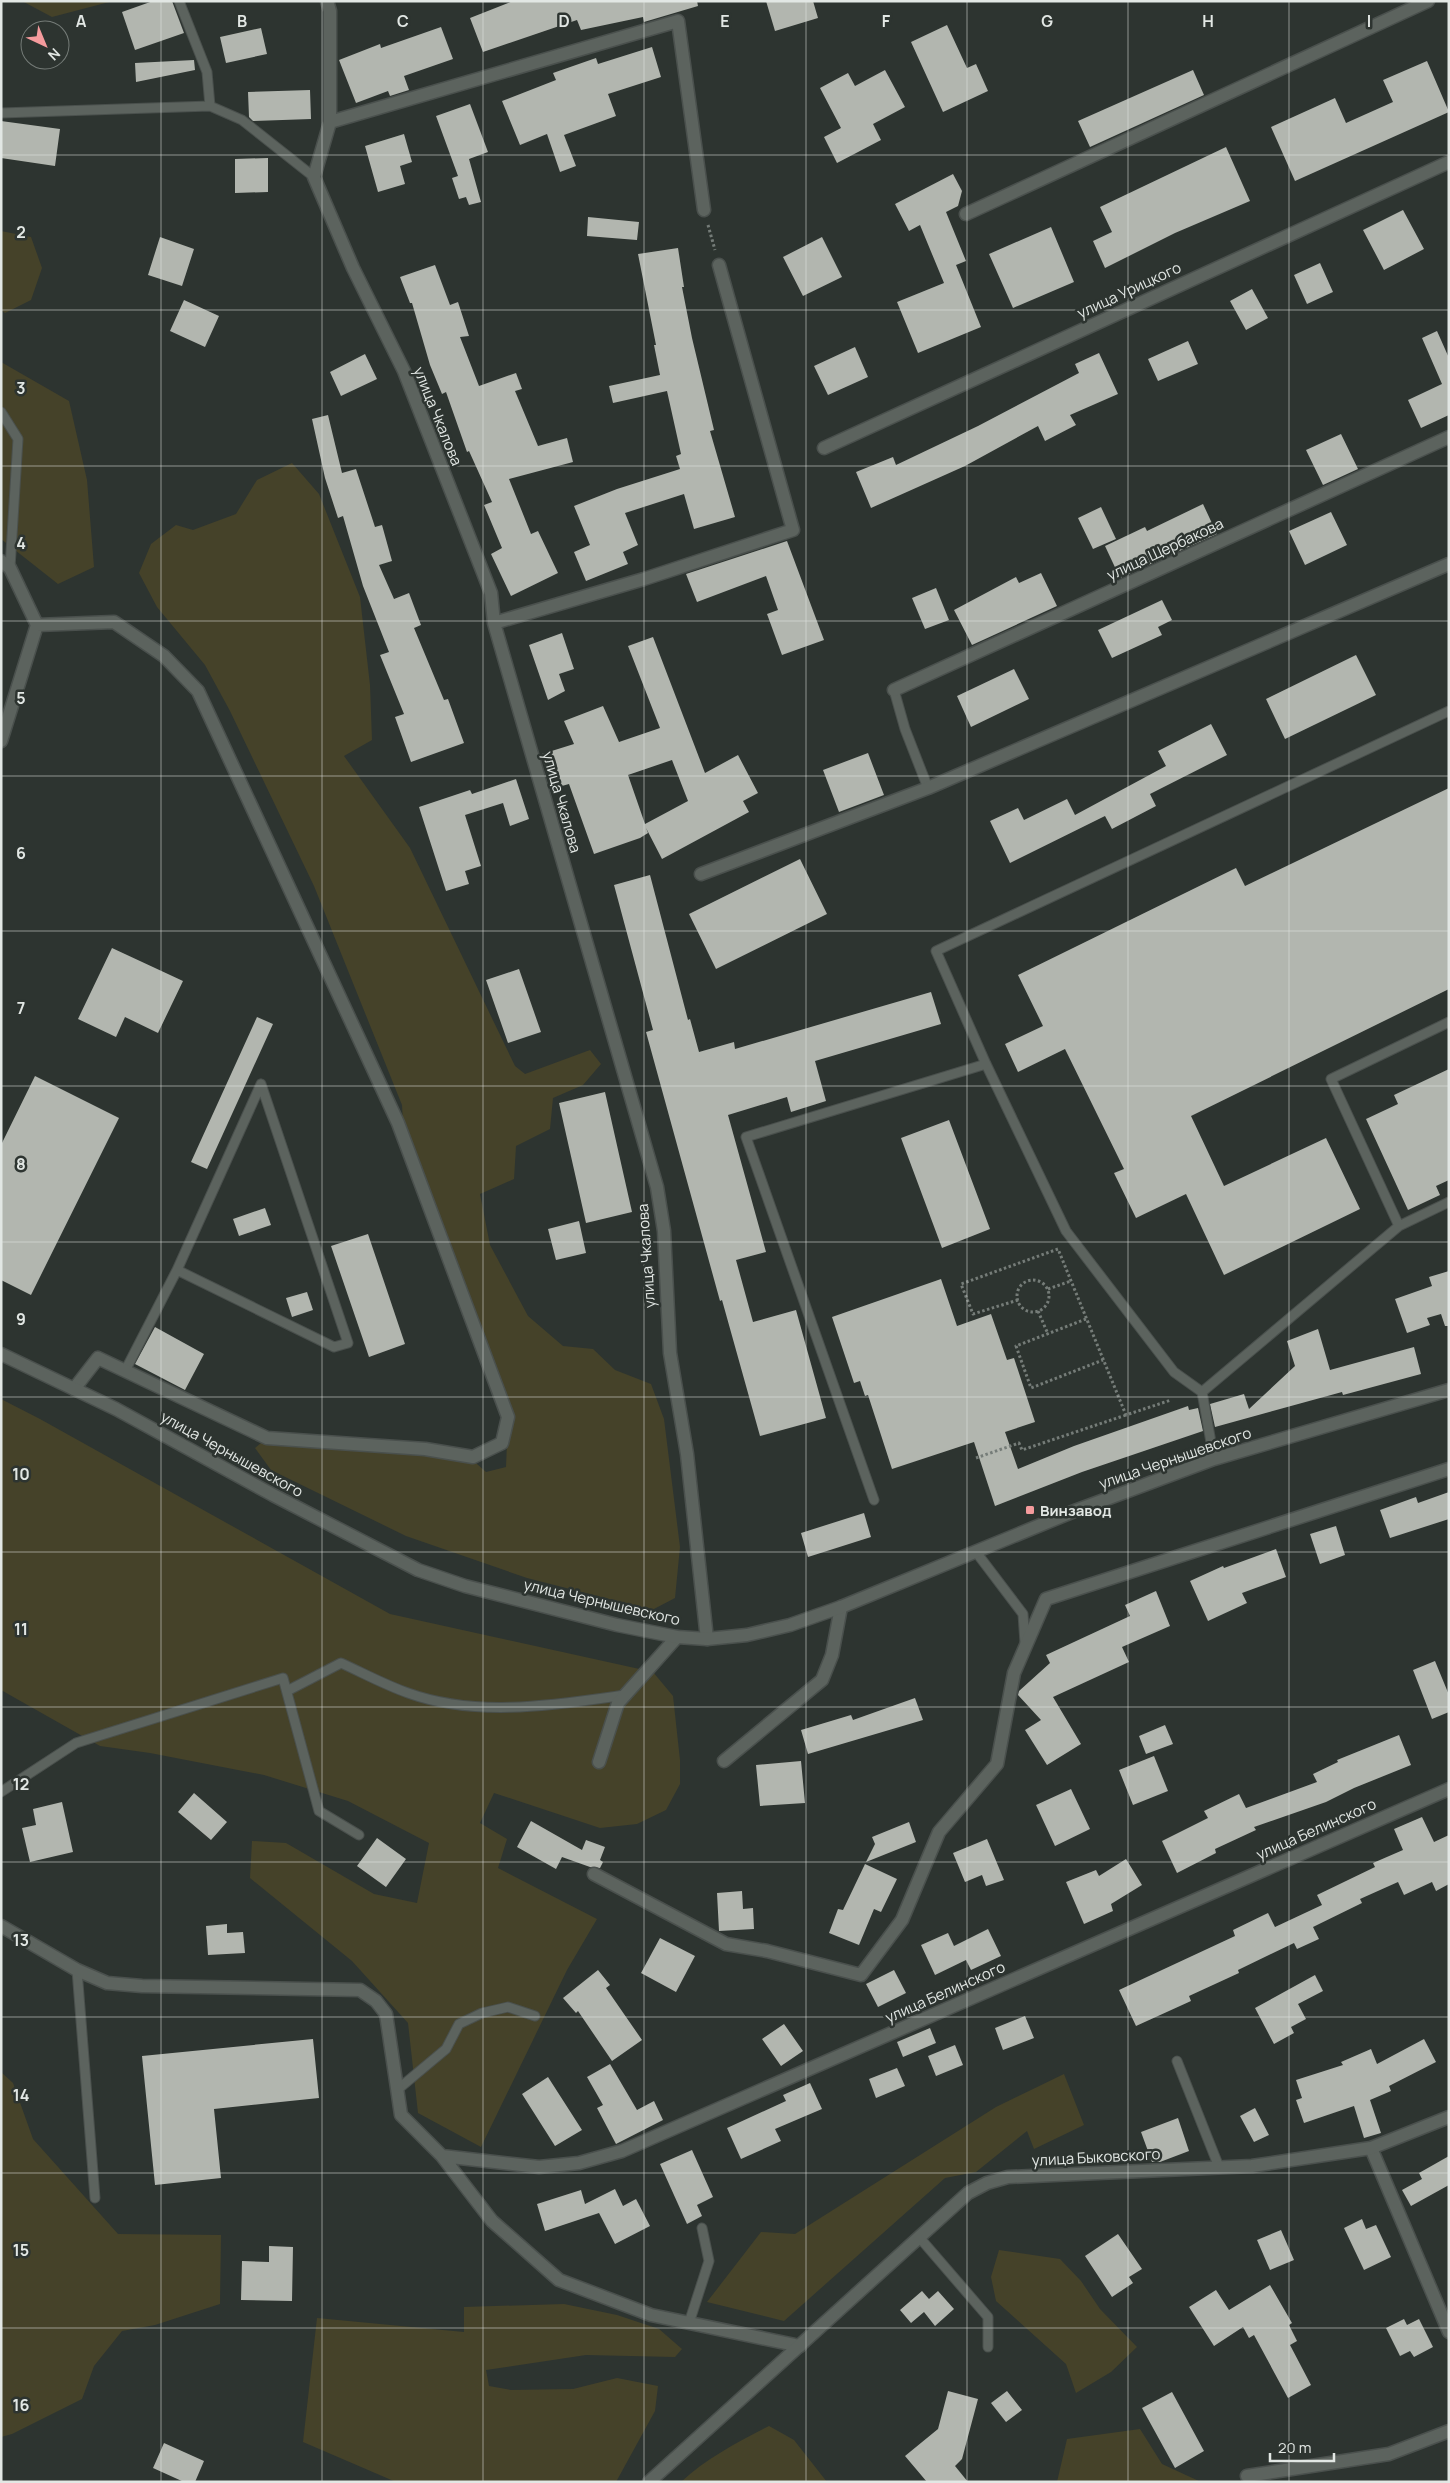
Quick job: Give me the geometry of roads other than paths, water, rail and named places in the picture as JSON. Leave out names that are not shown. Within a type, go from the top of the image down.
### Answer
[{"type":"street","points":[[314,178],[330,122],[330,11],[327,1]]},
{"type":"street","points":[[966,214],[1428,1]]},
{"type":"street","points":[[330,122],[678,21],[704,210]]},
{"type":"street","name":"улица Урицкого","points":[[824,448],[1449,162]]},
{"type":"street","name":"улица Чкалова","points":[[314,178],[353,268],[404,371],[491,593],[494,623],[657,1188],[664,1231],[670,1353],[687,1454],[707,1639]]},
{"type":"street","points":[[494,623],[644,579],[793,530],[719,265]]},
{"type":"street","name":"улица Щербакова","points":[[894,690],[1449,437]]},
{"type":"street","points":[[701,874],[928,788],[1449,564]]},
{"type":"street","points":[[1,741],[37,625],[5,565]]},
{"type":"street","points":[[37,625],[114,622],[164,656],[198,691],[398,1123],[508,1417],[502,1443],[473,1457],[425,1449],[267,1438],[98,1358],[74,1389]]},
{"type":"street","name":"улица Чернышевского","points":[[1,1354],[116,1409],[273,1495],[418,1570],[465,1586],[617,1625],[677,1637],[707,1639],[747,1634],[790,1625],[840,1607],[1077,1510],[1214,1459],[1449,1390]]},
{"type":"street","points":[[594,1874],[726,1944],[767,1951],[862,1975],[902,1920],[938,1832],[996,1764],[1014,1673],[1046,1599],[1449,1469]]},
{"type":"street","points":[[724,1761],[822,1680],[832,1655],[840,1607]]},
{"type":"street","points":[[599,1762],[618,1703],[677,1637]]},
{"type":"street","name":"улица Белинского","points":[[442,2156],[539,2167],[579,2163],[622,2151],[1449,1789]]},
{"type":"street","points":[[1,1926],[77,1970],[107,1983],[142,1986],[360,1990],[376,2001],[386,2014],[401,2115],[442,2156],[492,2221],[559,2280],[651,2315],[800,2346]]},
{"type":"street","name":"улица Быковского","points":[[650,2482],[968,2193],[987,2183],[1008,2177],[1252,2166],[1372,2148],[1449,2117]]},
{"type":"street","points":[[1372,2148],[1449,2332]]},
{"type":"street","points":[[1247,2476],[1389,2454],[1449,2431]]},
{"type":"lane","points":[[179,1],[207,72],[210,106]]},
{"type":"lane","points":[[1,113],[210,106],[242,120],[314,178]]},
{"type":"lane","points":[[1,412],[18,439],[5,565]]},
{"type":"lane","points":[[894,690],[905,729],[928,788]]},
{"type":"lane","points":[[1214,1459],[1202,1392],[1174,1372],[1066,1231],[986,1064],[936,950],[1449,711]]},
{"type":"lane","points":[[1399,1226],[1331,1079],[1449,1022]]},
{"type":"lane","points":[[874,1500],[746,1138],[986,1064]]},
{"type":"lane","points":[[124,1371],[177,1270],[262,1084],[348,1343],[334,1347],[177,1270]]},
{"type":"lane","points":[[1202,1392],[1399,1226],[1449,1202]]},
{"type":"lane","points":[[976,1552],[1024,1614],[1025,1648]]},
{"type":"lane","points":[[287,1691],[341,1663],[409,1693],[458,1704],[547,1706],[625,1695]]},
{"type":"lane","points":[[1,1792],[76,1742],[283,1678],[319,1812],[359,1835]]},
{"type":"lane","points":[[77,1970],[95,2198]]},
{"type":"lane","points":[[397,2090],[446,2049],[459,2024],[482,2013],[508,2007],[535,2016]]},
{"type":"lane","points":[[1177,2061],[1219,2167]]},
{"type":"lane","points":[[689,2323],[709,2261],[702,2228]]},
{"type":"lane","points":[[919,2237],[988,2317],[988,2347]]},
{"type":"place","name":"Винзавод","points":[[1030,1510]]}]
